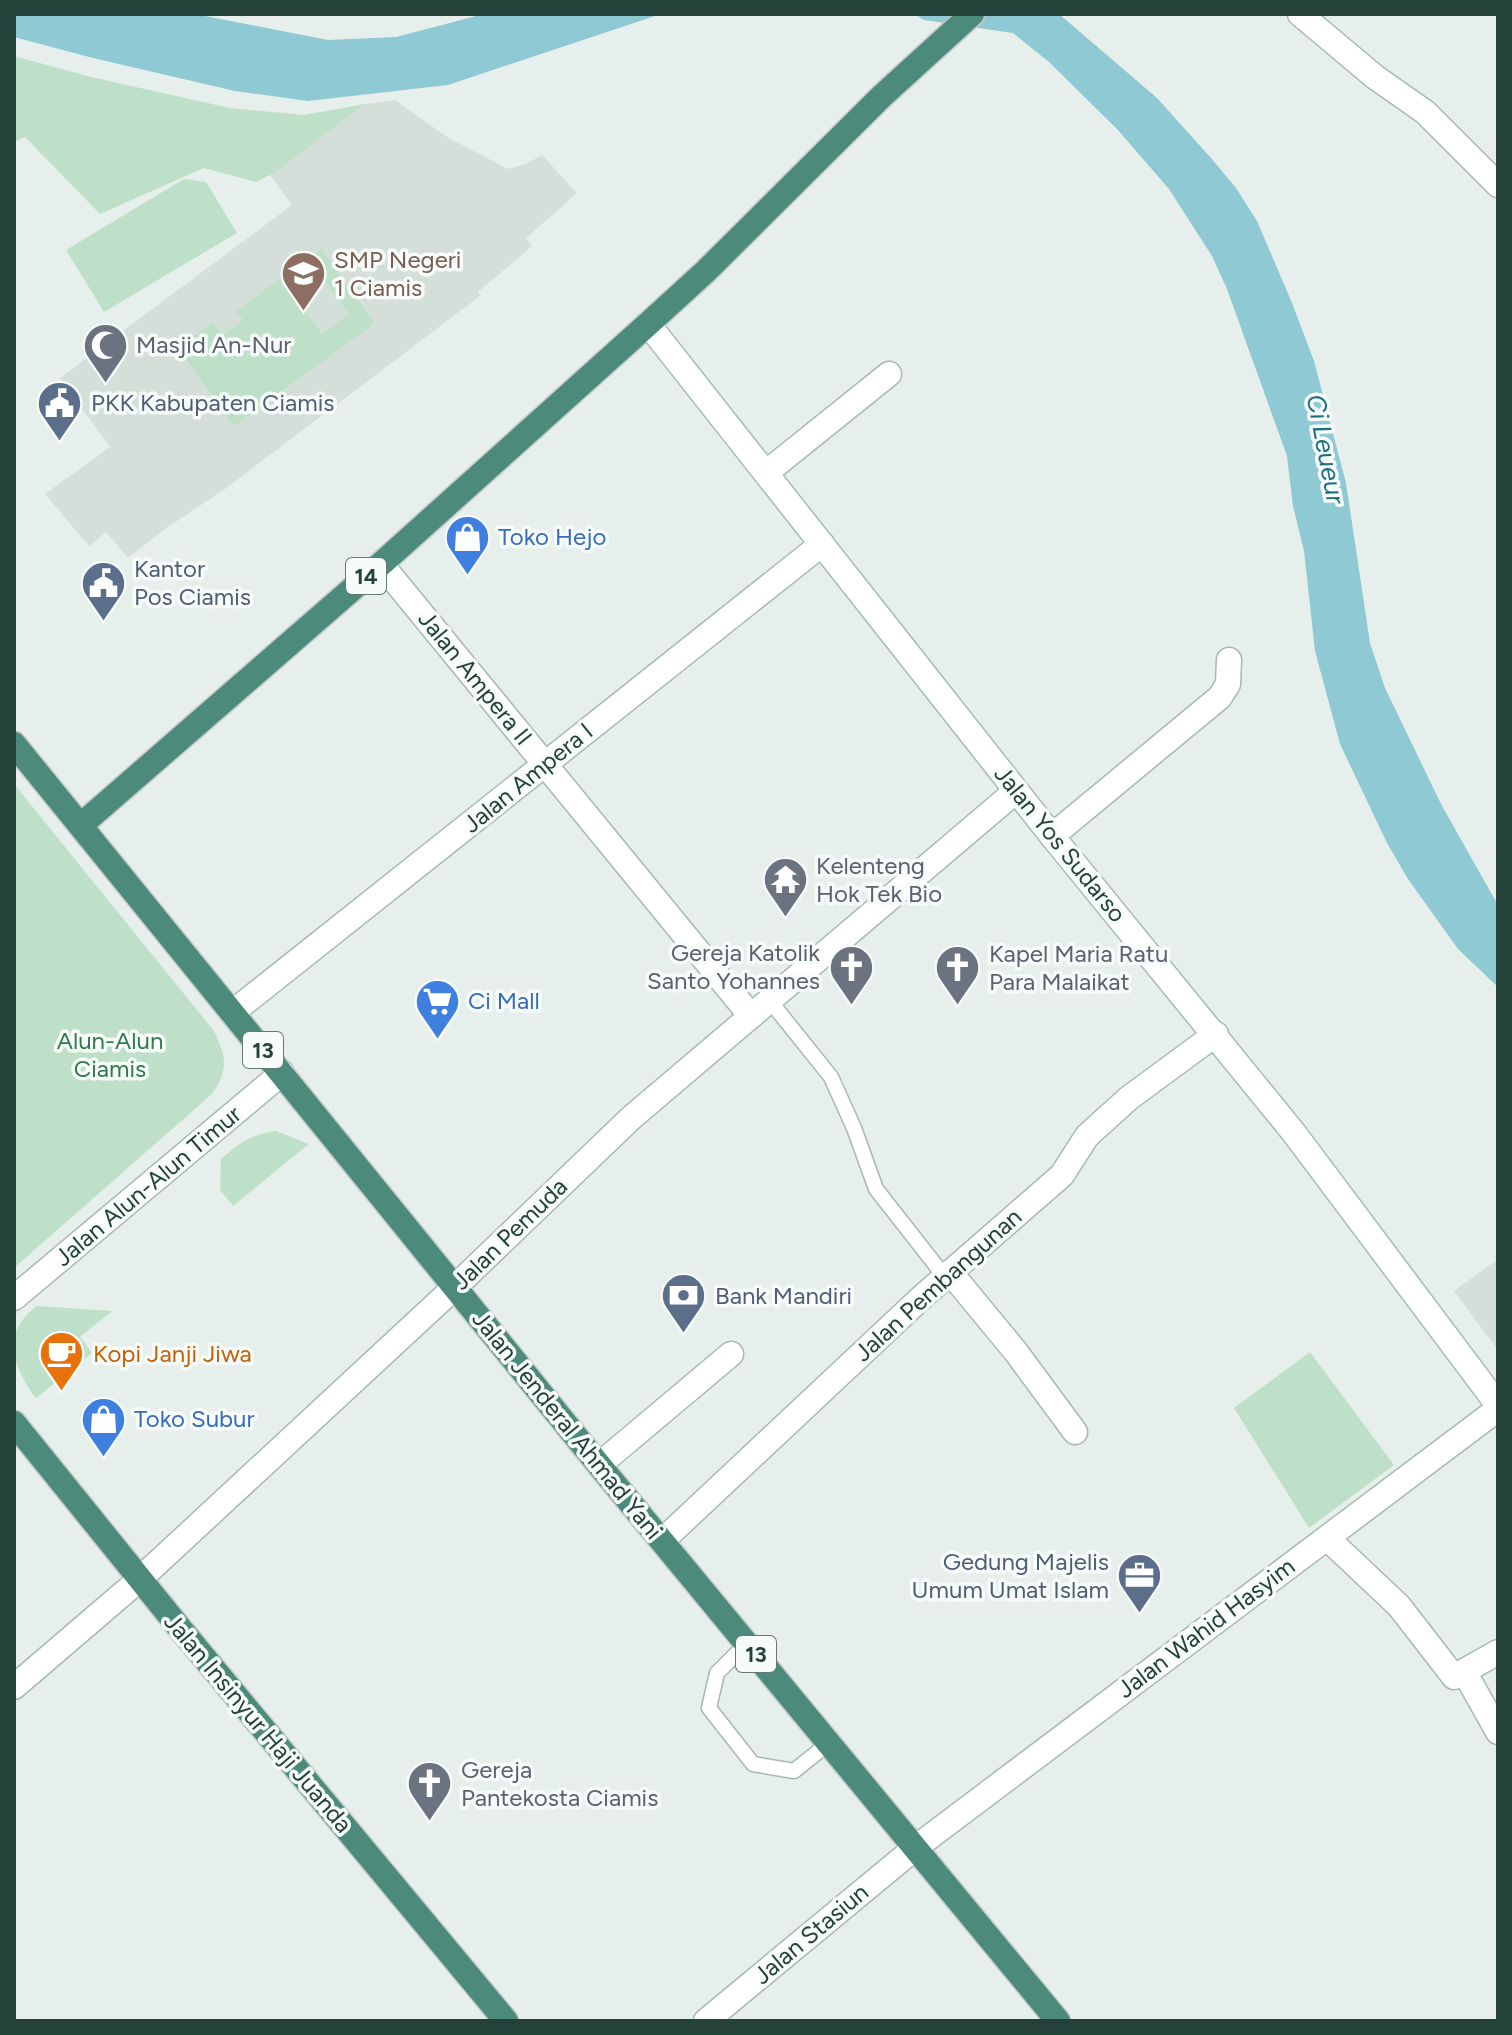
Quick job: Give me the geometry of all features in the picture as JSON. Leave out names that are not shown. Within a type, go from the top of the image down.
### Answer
[{"type":"highway","name":"14","points":[[81,825],[381,564],[648,324],[972,14]]},
{"type":"highway","name":"13","points":[[14,744],[81,825]]},
{"type":"highway","name":"Jalan Jenderal Ahmad Yani","points":[[81,825],[599,1465],[1058,2021]]},
{"type":"highway","name":"Jalan Insinyur Haji Juanda","points":[[14,1423],[506,2021]]},
{"type":"street","points":[[1300,14],[1375,77],[1425,112],[1498,185]]},
{"type":"street","name":"Jalan Yos Sudarso","points":[[648,324],[1016,791],[1294,1133],[1498,1407]]},
{"type":"street","points":[[767,472],[889,374]]},
{"type":"street","name":"Jalan Ampera I","points":[[233,1012],[822,544]]},
{"type":"street","name":"Jalan Ampera II","points":[[381,564],[751,1016]]},
{"type":"street","points":[[1052,836],[1220,697],[1228,684],[1229,660]]},
{"type":"street","name":"Jalan Pemuda","points":[[14,1687],[140,1579],[455,1287],[631,1118],[1016,791]]},
{"type":"street","name":"Jalan Pembangunan","points":[[662,1541],[947,1274],[1062,1175],[1087,1136],[1129,1098],[1216,1034]]},
{"type":"street","name":"Jalan Alun-Alun Timur","points":[[14,1298],[282,1073]]},
{"type":"street","points":[[947,1274],[1016,1352],[1075,1432]]},
{"type":"street","points":[[599,1465],[731,1354]]},
{"type":"street","name":"Jalan Wahid Hasyim","points":[[915,1848],[1498,1407]]},
{"type":"street","points":[[1327,1538],[1399,1606],[1454,1677],[1498,1652]]},
{"type":"street","points":[[1465,1673],[1498,1732]]},
{"type":"street","name":"Jalan Stasiun","points":[[706,2021],[915,1848]]},
{"type":"lane","points":[[770,1001],[831,1077],[876,1189],[947,1274]]},
{"type":"lane","points":[[747,1643],[717,1673],[709,1708],[753,1764],[794,1771],[829,1743]]},
{"type":"shaded area","name":"SMP Negeri 1 Ciamis","points":[[395,100],[447,137],[508,169],[542,155],[577,193],[526,238],[532,246],[478,292],[480,296],[225,489],[128,558],[106,532],[89,546],[45,494],[110,447],[60,378],[292,205],[270,175],[365,104]]},
{"type":"shaded area","points":[[1498,1259],[1498,1350],[1454,1291]]},
{"type":"green space","points":[[14,56],[230,108],[304,115],[365,104],[274,173],[256,182],[204,168],[100,214],[25,137],[14,142]]},
{"type":"green space","points":[[184,179],[206,182],[237,233],[104,312],[66,250]]},
{"type":"green space","points":[[321,249],[375,323],[234,426],[178,348],[213,322],[223,335],[243,320],[236,311]],"holes":[[[320,275],[349,314],[322,334],[293,294]]]},
{"type":"green space","name":"Alun-Alun Ciamis","points":[[14,784],[214,1031],[221,1048],[224,1069],[213,1093],[14,1268]]},
{"type":"green space","points":[[276,1131],[309,1144],[233,1206],[220,1190],[221,1159],[246,1140]]},
{"type":"green space","points":[[37,1306],[112,1311],[80,1337],[92,1353],[36,1398],[16,1362],[14,1339],[25,1316]]},
{"type":"green space","points":[[1310,1352],[1394,1465],[1309,1528],[1234,1408]]},
{"type":"water","points":[[14,14],[195,14],[328,40],[396,37],[484,14],[661,14],[448,85],[308,101],[235,91],[14,37]]},
{"type":"water","name":"Ci Leueur","points":[[914,14],[1059,14],[1157,98],[1236,188],[1257,221],[1314,361],[1346,483],[1370,643],[1385,688],[1442,806],[1498,905],[1498,987],[1458,949],[1408,879],[1387,843],[1340,744],[1315,651],[1304,551],[1293,506],[1287,456],[1227,289],[1212,256],[1169,189],[1118,130],[1049,62],[1013,33],[924,20]]},
{"type":"place","name":"SMP Negeri 1 Ciamis","points":[[303,313]]},
{"type":"place","name":"Masjid An-Nur","points":[[105,384]]},
{"type":"place","name":"PKK Kabupaten Ciamis","points":[[60,442]]},
{"type":"place","name":"Toko Hejo","points":[[467,576]]},
{"type":"place","name":"Kantor Pos Ciamis","points":[[103,622]]},
{"type":"place","name":"Kelenteng Hok Tek Bio","points":[[785,919]]},
{"type":"place","name":"Gereja Katolik Santo Yohannes","points":[[851,1006]]},
{"type":"place","name":"Kapel Maria Ratu Para Malaikat","points":[[958,1007]]},
{"type":"place","name":"Ci Mall","points":[[437,1040]]},
{"type":"place","name":"Bank Mandiri","points":[[684,1335]]},
{"type":"place","name":"Kopi Janji Jiwa","points":[[62,1393]]},
{"type":"place","name":"Toko Subur","points":[[103,1458]]},
{"type":"place","name":"Gedung Majelis Umum Umat Islam","points":[[1140,1615]]},
{"type":"place","name":"Gereja Pantekosta Ciamis","points":[[430,1823]]}]
